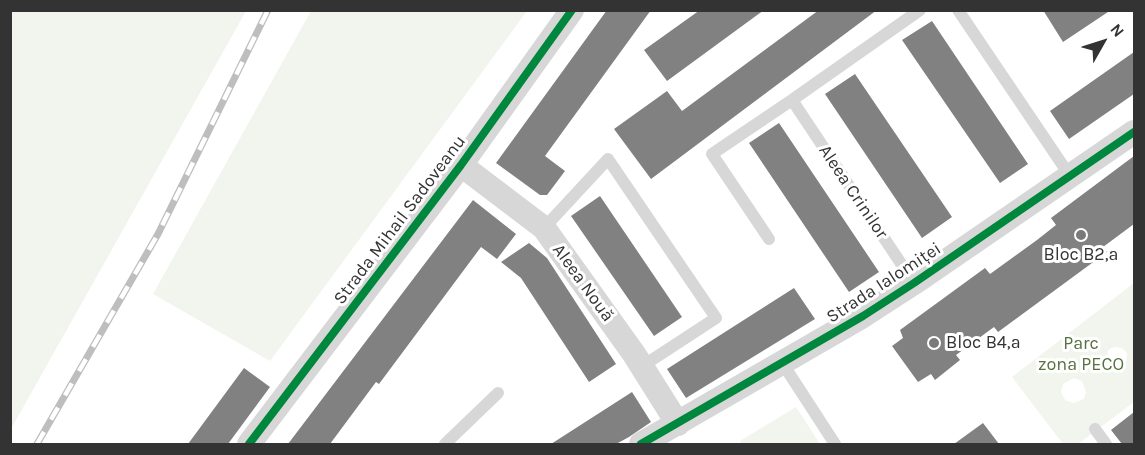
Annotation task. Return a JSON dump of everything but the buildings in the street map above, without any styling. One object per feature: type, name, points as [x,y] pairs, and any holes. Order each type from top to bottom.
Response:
[{"type":"street","name":"Strada Mihail Sadoveanu","points":[[249,444],[461,165],[572,10]]},
{"type":"street","name":"Strada Ialomiței","points":[[644,444],[783,364],[914,283],[1134,132]]},
{"type":"street","name":"Aleea Nouă","points":[[461,165],[544,228],[634,354],[678,424]]},
{"type":"lane","points":[[769,239],[712,154],[920,10]]},
{"type":"lane","points":[[958,10],[1070,176]]},
{"type":"lane","name":"Aleea Crinilor","points":[[792,100],[914,283]]},
{"type":"lane","points":[[544,228],[608,159],[716,318],[641,367]]},
{"type":"lane","points":[[783,364],[835,444]]},
{"type":"lane","points":[[445,444],[498,393]]},
{"type":"lane","points":[[1095,429],[1106,444]]},
{"type":"green space","points":[[10,11],[246,11],[11,429]]},
{"type":"green space","points":[[311,11],[527,11],[270,361],[153,294]]},
{"type":"green space","name":"Parc zona PECO","points":[[1134,283],[1134,402],[1078,444],[1063,444],[1012,377]],"holes":[[[1114,347],[1122,348],[1127,353],[1126,363],[1121,368],[1114,368],[1106,361],[1108,350]],[[1074,378],[1082,381],[1086,392],[1084,399],[1073,403],[1065,400],[1061,392],[1063,384]]]},
{"type":"green space","points":[[796,407],[820,444],[742,444],[740,441]]},
{"type":"railway","points":[[37,444],[158,234],[268,10]]},
{"type":"cycle path","points":[[249,444],[461,165],[572,10]]},
{"type":"cycle path","points":[[641,444],[863,316],[1134,132]]},
{"type":"place","name":"Bloc B2,a","points":[[1081,235]]},
{"type":"place","name":"Bloc B4,a","points":[[934,343]]}]
